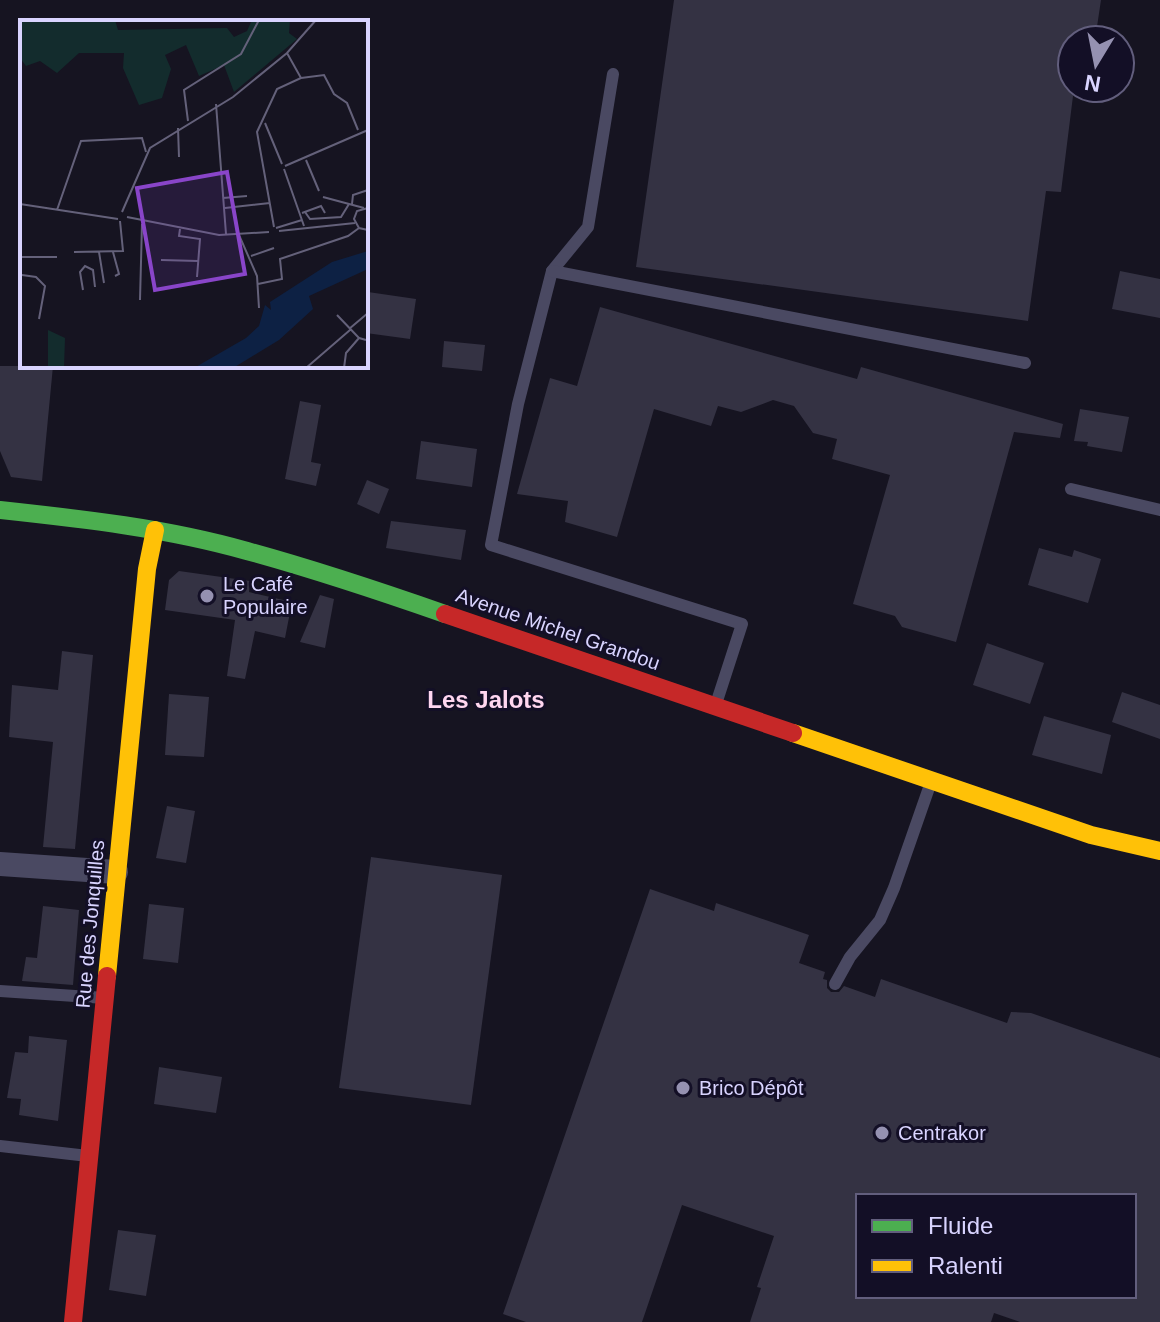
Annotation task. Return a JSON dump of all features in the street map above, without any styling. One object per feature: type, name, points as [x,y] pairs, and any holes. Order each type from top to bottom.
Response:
[{"type":"main road","name":"Avenue Michel Grandou","points":[[0,510],[155,530],[245,550],[340,579],[1091,835],[1160,851]]},
{"type":"main road","name":"Rue des Jonquilles","points":[[73,1322],[147,569],[155,530]]},
{"type":"main road","name":"Avenue Michel Grandou","points":[[1091,835],[1160,871]]},
{"type":"street","points":[[0,864],[116,872]]},
{"type":"lane","points":[[613,74],[588,227],[552,271],[518,404],[491,545],[742,624],[715,706]]},
{"type":"lane","points":[[552,271],[1025,363]]},
{"type":"lane","points":[[1071,489],[1160,510]]},
{"type":"lane","points":[[835,984],[850,957],[880,920],[932,779]]},
{"type":"lane","points":[[0,991],[106,998]]},
{"type":"lane","points":[[0,1146],[90,1156]]},
{"type":"building","points":[[674,0],[1101,0],[1097,24],[1056,24],[1056,104],[1072,104],[1061,192],[1046,191],[1028,321],[636,267]]},
{"type":"building","points":[[1120,271],[1160,279],[1160,318],[1112,309]]},
{"type":"building","points":[[368,292],[416,299],[410,339],[368,333]]},
{"type":"building","points":[[600,307],[857,379],[861,367],[1063,424],[1060,438],[1014,432],[956,642],[902,627],[895,616],[853,604],[890,475],[832,459],[837,439],[813,433],[794,406],[773,400],[741,412],[718,406],[711,426],[654,409],[617,537],[565,522],[568,501],[517,494],[550,378],[577,386]]},
{"type":"building","points":[[444,341],[485,345],[482,371],[442,367]]},
{"type":"building","points":[[0,366],[53,368],[42,481],[11,477],[0,451]]},
{"type":"building","points":[[300,401],[321,405],[311,462],[321,464],[316,486],[285,479]]},
{"type":"building","points":[[1080,409],[1129,417],[1122,452],[1074,441]]},
{"type":"building","points":[[421,441],[477,449],[472,487],[416,479]]},
{"type":"building","points":[[367,480],[389,489],[379,514],[357,504]]},
{"type":"building","points":[[391,521],[466,530],[461,560],[386,548]]},
{"type":"building","points":[[1039,548],[1072,557],[1074,550],[1101,559],[1088,603],[1028,585]]},
{"type":"building","points":[[179,571],[250,581],[249,592],[292,602],[285,638],[255,631],[245,679],[227,676],[235,620],[165,610],[169,580]]},
{"type":"building","points":[[320,595],[334,599],[325,648],[300,642]]},
{"type":"building","points":[[987,643],[1044,663],[1030,704],[973,685]]},
{"type":"building","points":[[62,651],[93,655],[75,849],[43,847],[53,742],[9,737],[12,685],[58,690]]},
{"type":"building","points":[[1122,692],[1160,705],[1160,739],[1112,722]]},
{"type":"building","points":[[169,694],[209,697],[204,757],[165,755]]},
{"type":"building","points":[[1044,716],[1111,735],[1102,774],[1032,755]]},
{"type":"building","points":[[167,806],[195,811],[186,863],[156,858]]},
{"type":"building","points":[[371,857],[502,875],[471,1105],[339,1088]]},
{"type":"building","points":[[650,889],[714,911],[716,903],[809,935],[799,963],[825,972],[823,979],[827,980],[827,988],[831,992],[839,992],[844,986],[875,997],[881,979],[1007,1023],[1011,1012],[1031,1013],[1160,1058],[1160,1322],[1020,1322],[994,1313],[991,1322],[750,1322],[761,1288],[757,1287],[774,1236],[682,1205],[642,1322],[526,1322],[503,1314]]},
{"type":"building","points":[[149,904],[184,908],[178,963],[143,959]]},
{"type":"building","points":[[43,906],[79,910],[73,985],[22,981],[26,957],[37,958]]},
{"type":"building","points":[[29,1036],[67,1040],[58,1121],[19,1115],[21,1099],[7,1098],[15,1052],[28,1053]]},
{"type":"building","points":[[159,1067],[222,1077],[216,1113],[154,1104]]},
{"type":"building","points":[[118,1230],[156,1235],[146,1296],[109,1290]]},
{"type":"traffic: fast","points":[[0,510],[124,525],[217,543],[445,614]]},
{"type":"traffic: slow","points":[[107,976],[147,569],[155,530]]},
{"type":"traffic: slow","points":[[793,733],[1091,835],[1160,851]]},
{"type":"traffic: jam","points":[[445,614],[793,733]]},
{"type":"traffic: jam","points":[[73,1322],[107,976]]},
{"type":"place","name":"Le Café Populaire","points":[[207,596]]},
{"type":"place","name":"Brico Dépôt","points":[[683,1088]]},
{"type":"place","name":"Centrakor","points":[[882,1133]]},
{"type":"district","name":"Les Jalots","points":[[486,699]]}]
